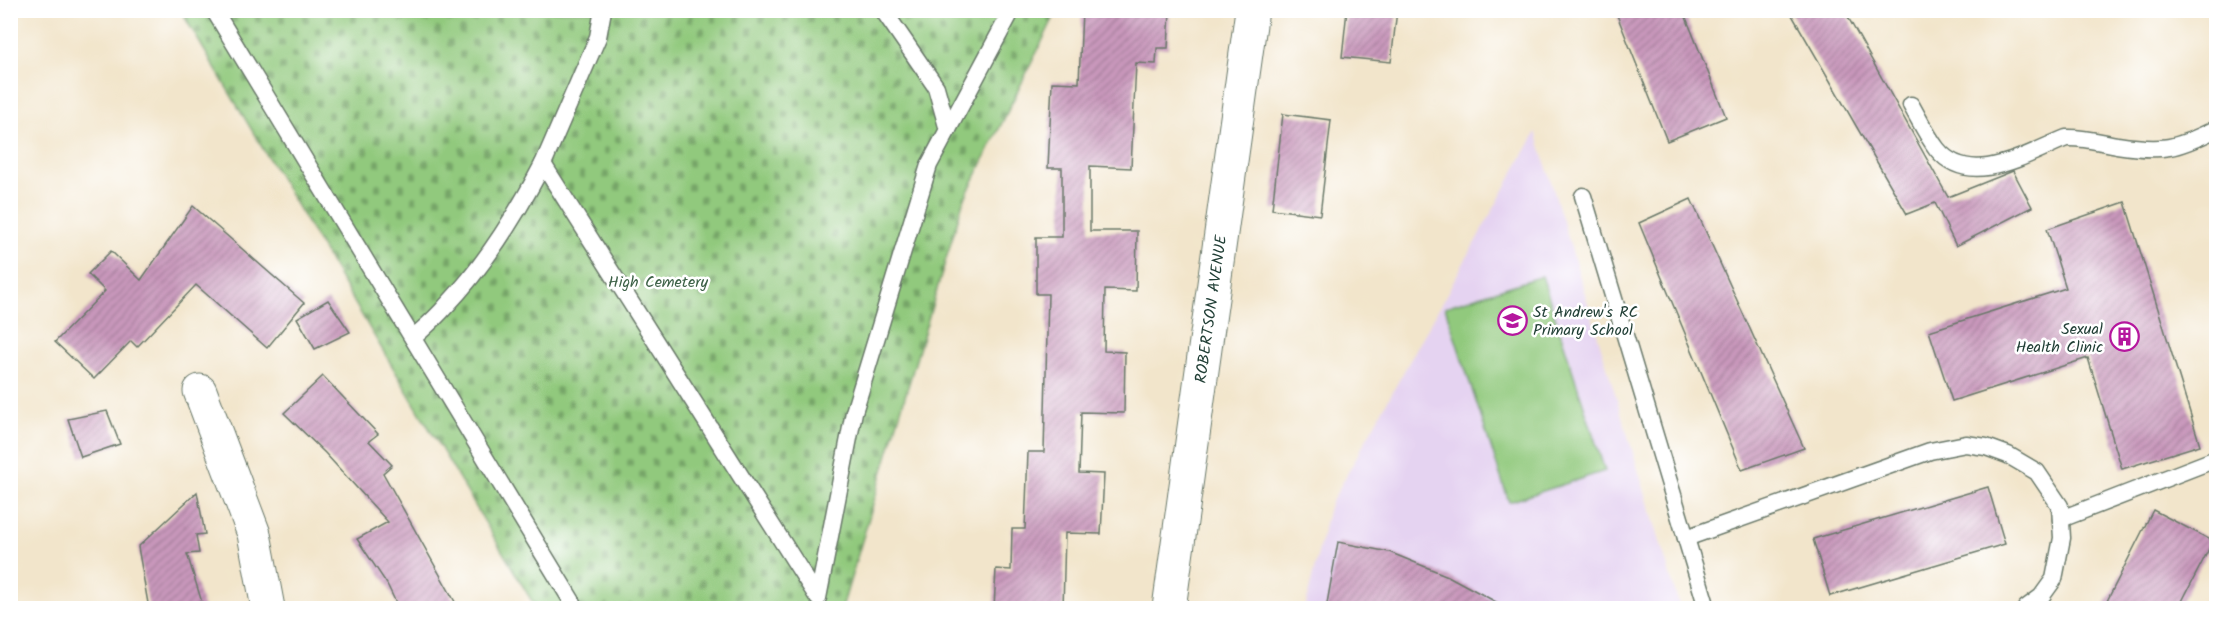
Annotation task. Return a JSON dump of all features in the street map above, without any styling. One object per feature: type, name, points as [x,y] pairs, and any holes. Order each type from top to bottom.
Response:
[{"type":"street","name":"ROBERTSON AVENUE","points":[[1169,609],[1252,10]]},
{"type":"street","points":[[200,391],[254,534],[268,609]]},
{"type":"lane","points":[[214,10],[576,609]]},
{"type":"lane","points":[[413,338],[447,306],[490,251],[529,190],[543,165],[598,37],[603,10]]},
{"type":"lane","points":[[883,10],[936,87],[948,130]]},
{"type":"lane","points":[[818,603],[854,412],[929,165],[1012,10]]},
{"type":"lane","points":[[1911,105],[1938,150],[1967,168],[1983,169],[1995,166],[2066,138],[2162,149],[2188,143],[2217,129]]},
{"type":"lane","points":[[543,165],[818,603]]},
{"type":"lane","points":[[1583,196],[1707,609]]},
{"type":"lane","points":[[1686,538],[1929,452],[1966,444],[1986,447],[2037,472],[2060,506],[2062,538],[2054,579],[2041,597],[2026,609]]},
{"type":"lane","points":[[2061,519],[2217,459]]},
{"type":"shaded area","name":"St Andrew's RC Primary School","points":[[1536,132],[1680,608],[1305,608],[1329,507]]},
{"type":"green space","name":"High Cemetery","points":[[181,11],[1057,11],[963,202],[842,608],[536,608]]},
{"type":"green space","points":[[1542,276],[1605,471],[1509,502],[1445,307]]},
{"type":"building","points":[[1082,10],[1170,10],[1168,48],[1157,48],[1156,64],[1136,63],[1131,168],[1090,166],[1090,231],[1137,231],[1136,291],[1105,290],[1104,351],[1125,352],[1124,413],[1081,412],[1079,473],[1104,474],[1101,534],[1065,533],[1063,609],[994,609],[996,569],[1011,570],[1012,529],[1025,529],[1028,452],[1044,452],[1048,294],[1036,294],[1036,237],[1062,237],[1062,168],[1048,168],[1052,82],[1079,83]]},
{"type":"building","points":[[1347,10],[1397,10],[1391,62],[1342,57]]},
{"type":"building","points":[[1615,10],[1683,10],[1726,117],[1667,141]]},
{"type":"building","points":[[1789,10],[1844,10],[1948,197],[2013,171],[2032,207],[1956,246],[1935,203],[1907,214]]},
{"type":"building","points":[[1283,114],[1331,120],[1320,215],[1272,209]]},
{"type":"building","points":[[1691,199],[1804,448],[1742,470],[1639,223]]},
{"type":"building","name":"Sexual Health Clinic","points":[[2125,202],[2200,445],[2122,469],[2088,358],[1952,401],[1929,331],[2066,288],[2047,229]]},
{"type":"building","points":[[193,206],[304,303],[267,348],[196,285],[137,347],[131,341],[94,379],[55,342],[105,291],[88,274],[111,251],[141,280]]},
{"type":"building","points":[[328,300],[350,332],[315,349],[297,318]]},
{"type":"building","points":[[323,376],[378,434],[369,441],[392,465],[383,473],[459,609],[399,609],[387,584],[357,539],[388,522],[325,453],[284,413]]},
{"type":"building","points":[[107,411],[120,444],[81,457],[68,419]]},
{"type":"building","points":[[1988,487],[2005,544],[1830,596],[1813,539]]},
{"type":"building","points":[[197,492],[205,534],[196,535],[199,553],[187,554],[204,609],[149,609],[138,547]]},
{"type":"building","points":[[2153,510],[2213,541],[2178,609],[2103,609]]},
{"type":"building","points":[[1338,542],[1389,552],[1448,576],[1509,609],[1326,609]]},
{"type":"place","name":"St Andrew's RC Primary School","points":[[1512,320]]},
{"type":"place","name":"Sexual Health Clinic","points":[[2124,337]]}]
